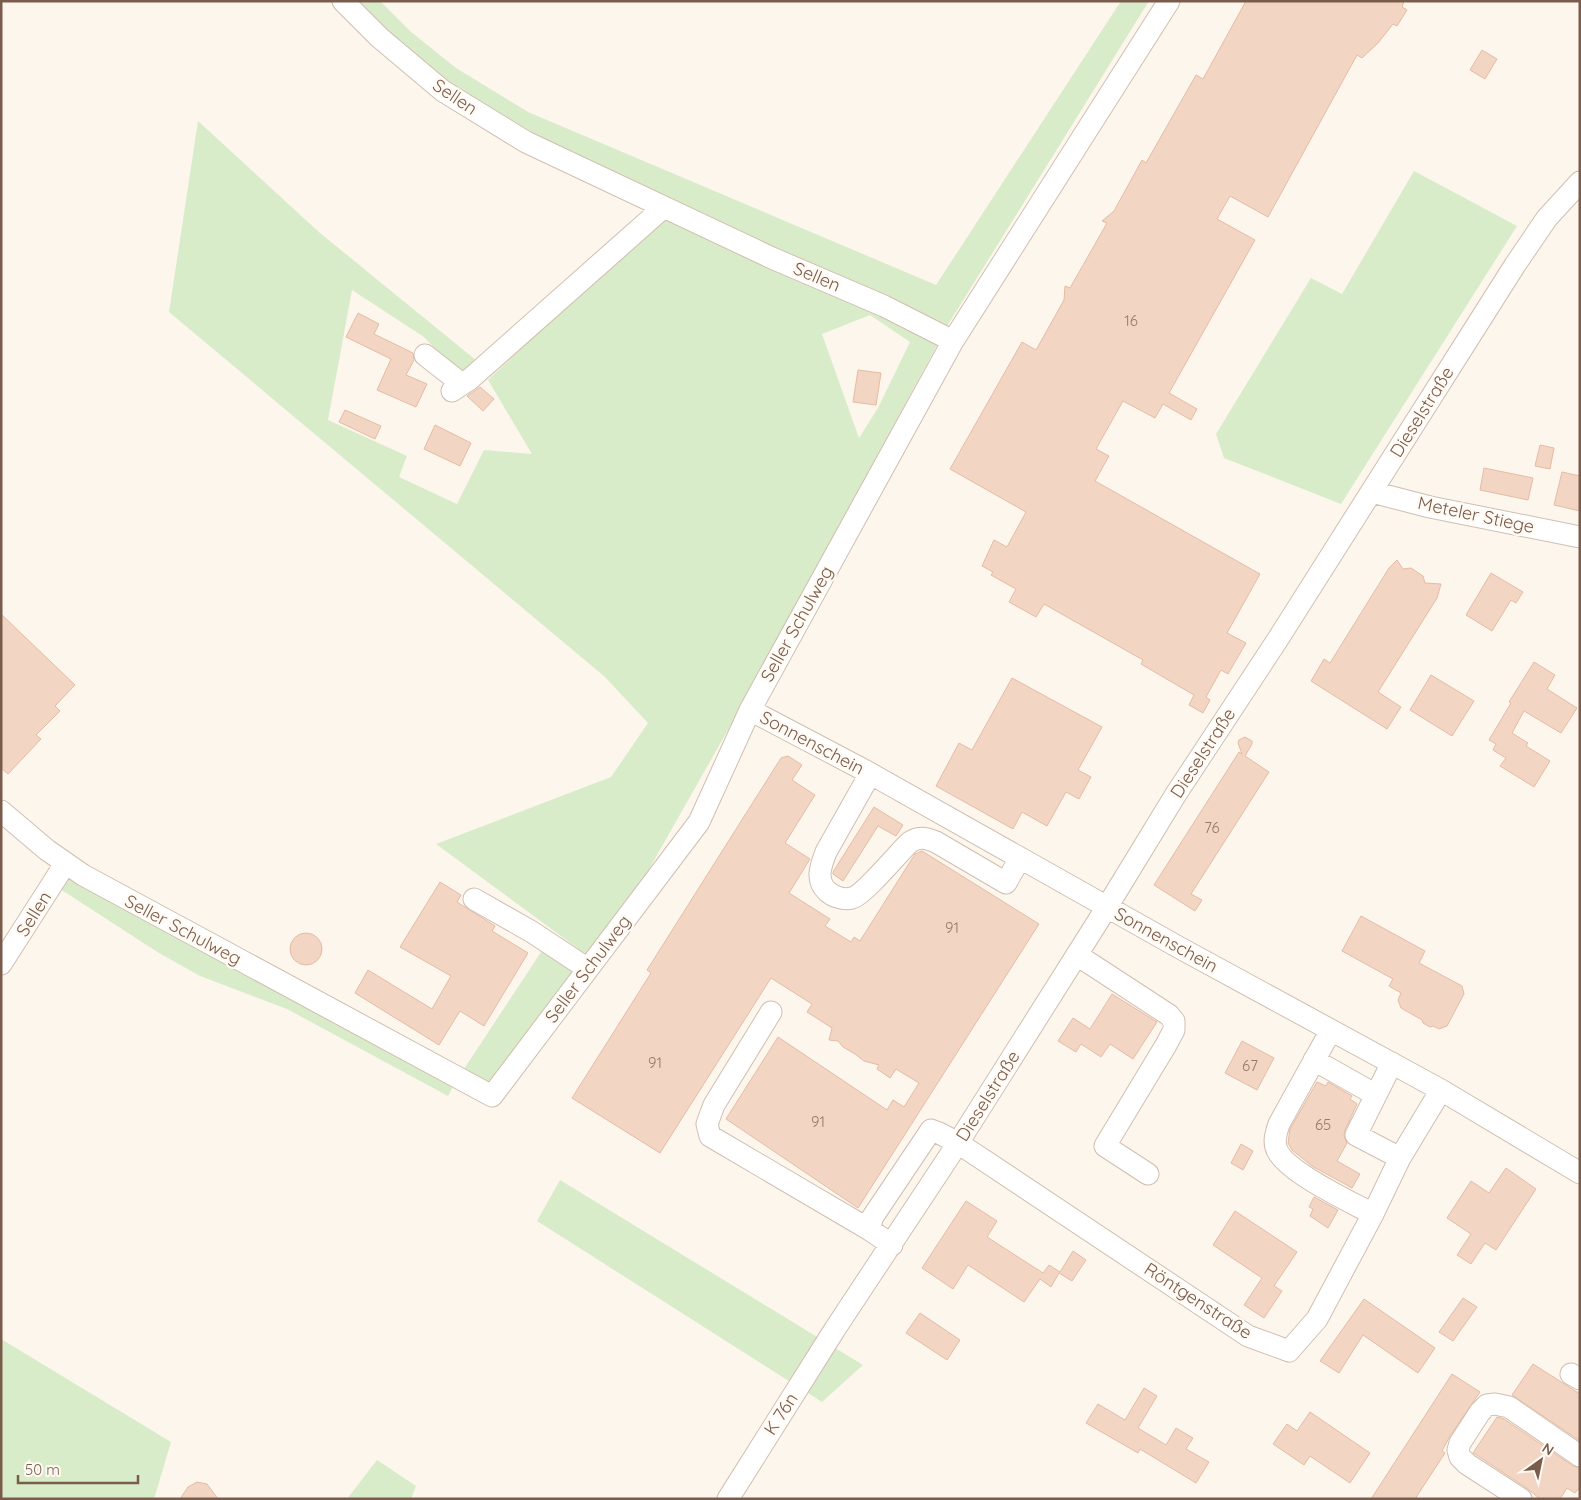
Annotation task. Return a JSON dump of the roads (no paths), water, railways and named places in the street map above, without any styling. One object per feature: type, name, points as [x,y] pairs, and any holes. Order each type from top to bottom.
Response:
[{"type":"street","name":"Sellen","points":[[343,1],[380,38],[443,92],[526,142],[772,258],[884,306],[953,340]]},
{"type":"street","points":[[953,340],[1169,1]]},
{"type":"street","name":"Dieselstraße","points":[[835,1329],[958,1143],[1176,794],[1278,639],[1534,237],[1559,204],[1580,182]]},
{"type":"street","points":[[425,355],[457,388],[470,379],[664,207]]},
{"type":"street","name":"Seller Schulweg","points":[[1,810],[65,864],[92,880],[492,1096],[699,822],[750,710],[953,340]]},
{"type":"street","name":"Meteler Stiege","points":[[1372,492],[1430,507],[1580,537]]},
{"type":"street","name":"Sonnenschein","points":[[750,710],[870,774],[1107,907],[1392,1063],[1580,1173]]},
{"type":"street","points":[[870,774],[826,852],[819,877],[822,885],[829,893],[839,898],[853,898],[916,838],[924,838],[936,842],[1006,883],[1020,858]]},
{"type":"street","name":"Sellen","points":[[1,964],[65,864]]},
{"type":"street","points":[[474,899],[532,932],[588,969]]},
{"type":"street","points":[[1077,955],[1169,1015],[1174,1021],[1174,1030],[1166,1045],[1105,1146],[1148,1174]]},
{"type":"street","points":[[771,1012],[714,1105],[707,1124],[710,1136],[870,1230],[892,1245]]},
{"type":"street","points":[[1331,1030],[1279,1124],[1275,1138],[1277,1150],[1286,1163],[1373,1214]]},
{"type":"street","points":[[1315,1057],[1377,1092]]},
{"type":"street","points":[[1392,1063],[1356,1135],[1400,1158]]},
{"type":"street","name":"Röntgenstraße","points":[[958,1143],[1248,1336],[1288,1351],[1317,1319],[1373,1214],[1400,1158],[1440,1090]]},
{"type":"street","points":[[870,1230],[872,1218],[930,1130],[958,1143]]},
{"type":"street","name":"K 76n","points":[[728,1499],[835,1329]]},
{"type":"street","points":[[1521,1499],[1467,1464],[1460,1457],[1458,1450],[1460,1443],[1480,1412],[1487,1406],[1495,1404],[1509,1407],[1580,1456]]}]
